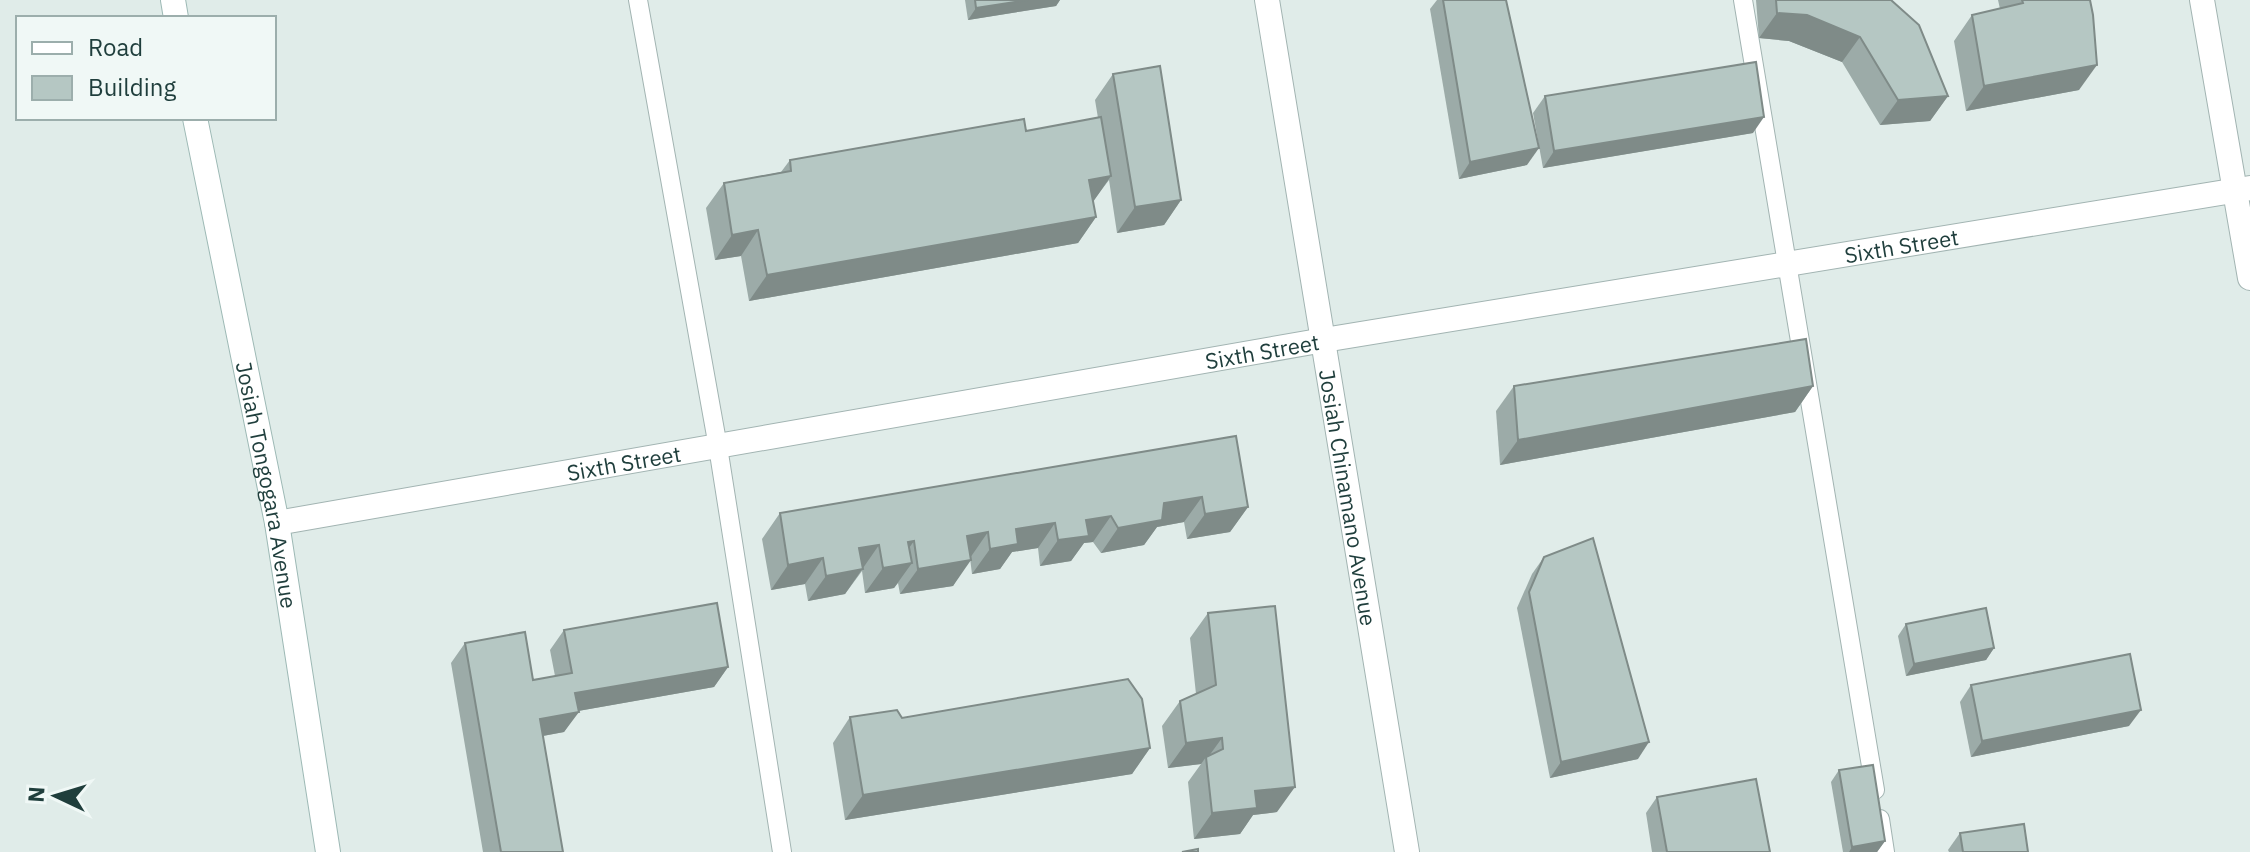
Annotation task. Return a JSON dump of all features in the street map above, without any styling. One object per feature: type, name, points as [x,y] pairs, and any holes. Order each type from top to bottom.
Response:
[{"type":"street","name":"Josiah Chinamano Avenue","points":[[1267,0],[1407,852]]},
{"type":"street","points":[[2202,0],[2242,190],[2250,278]]},
{"type":"street","name":"Josiah Tongogara Avenue","points":[[195,120],[277,523],[328,852]]},
{"type":"street","name":"Sixth Street","points":[[277,523],[1324,340],[2242,190]]},
{"type":"lane","points":[[638,0],[718,447],[782,852]]},
{"type":"lane","points":[[1743,0],[1885,852]]},
{"type":"building","points":[[975,0],[1028,0],[976,8]]},
{"type":"building","points":[[1443,0],[1506,0],[1539,148],[1470,162]]},
{"type":"building","points":[[1776,0],[1891,0],[1919,25],[1948,96],[1898,100],[1860,37],[1807,15],[1777,13]]},
{"type":"building","points":[[2022,0],[2090,0],[2097,65],[1984,86],[1972,15],[2023,3]]},
{"type":"building","points":[[1756,62],[1764,117],[1554,151],[1545,96]]},
{"type":"building","points":[[1160,66],[1181,200],[1135,207],[1113,74]]},
{"type":"building","points":[[1101,117],[1111,176],[1089,180],[1096,217],[767,275],[758,230],[732,235],[724,183],[791,171],[790,160],[1024,119],[1026,131]]},
{"type":"building","points":[[1806,339],[1813,386],[1518,440],[1514,386]]},
{"type":"building","points":[[1236,436],[1248,507],[1205,514],[1202,497],[1164,503],[1162,520],[1118,528],[1111,516],[1086,520],[1089,536],[1058,540],[1055,523],[1016,529],[1018,544],[990,549],[988,532],[967,536],[971,560],[918,569],[914,541],[908,542],[912,563],[883,568],[879,545],[859,548],[863,569],[826,576],[823,558],[788,565],[780,513]]},
{"type":"building","points":[[1593,538],[1649,742],[1561,762],[1529,592],[1544,557]]},
{"type":"building","points":[[717,603],[728,667],[575,693],[579,712],[540,719],[563,852],[501,852],[465,643],[525,632],[533,680],[572,673],[564,630]]},
{"type":"building","points":[[1275,606],[1295,787],[1255,791],[1257,808],[1212,813],[1206,757],[1223,749],[1222,738],[1186,743],[1180,701],[1216,685],[1208,613]]},
{"type":"building","points":[[1986,608],[1994,648],[1914,664],[1906,624]]},
{"type":"building","points":[[2130,654],[2141,710],[1982,741],[1971,685]]},
{"type":"building","points":[[1128,679],[1142,699],[1150,748],[863,795],[850,717],[897,710],[902,718]]},
{"type":"building","points":[[1873,765],[1885,841],[1852,847],[1839,770]]},
{"type":"building","points":[[1756,779],[1770,852],[1667,852],[1657,797]]},
{"type":"building","points":[[2024,824],[2028,852],[1963,852],[1960,833]]}]
